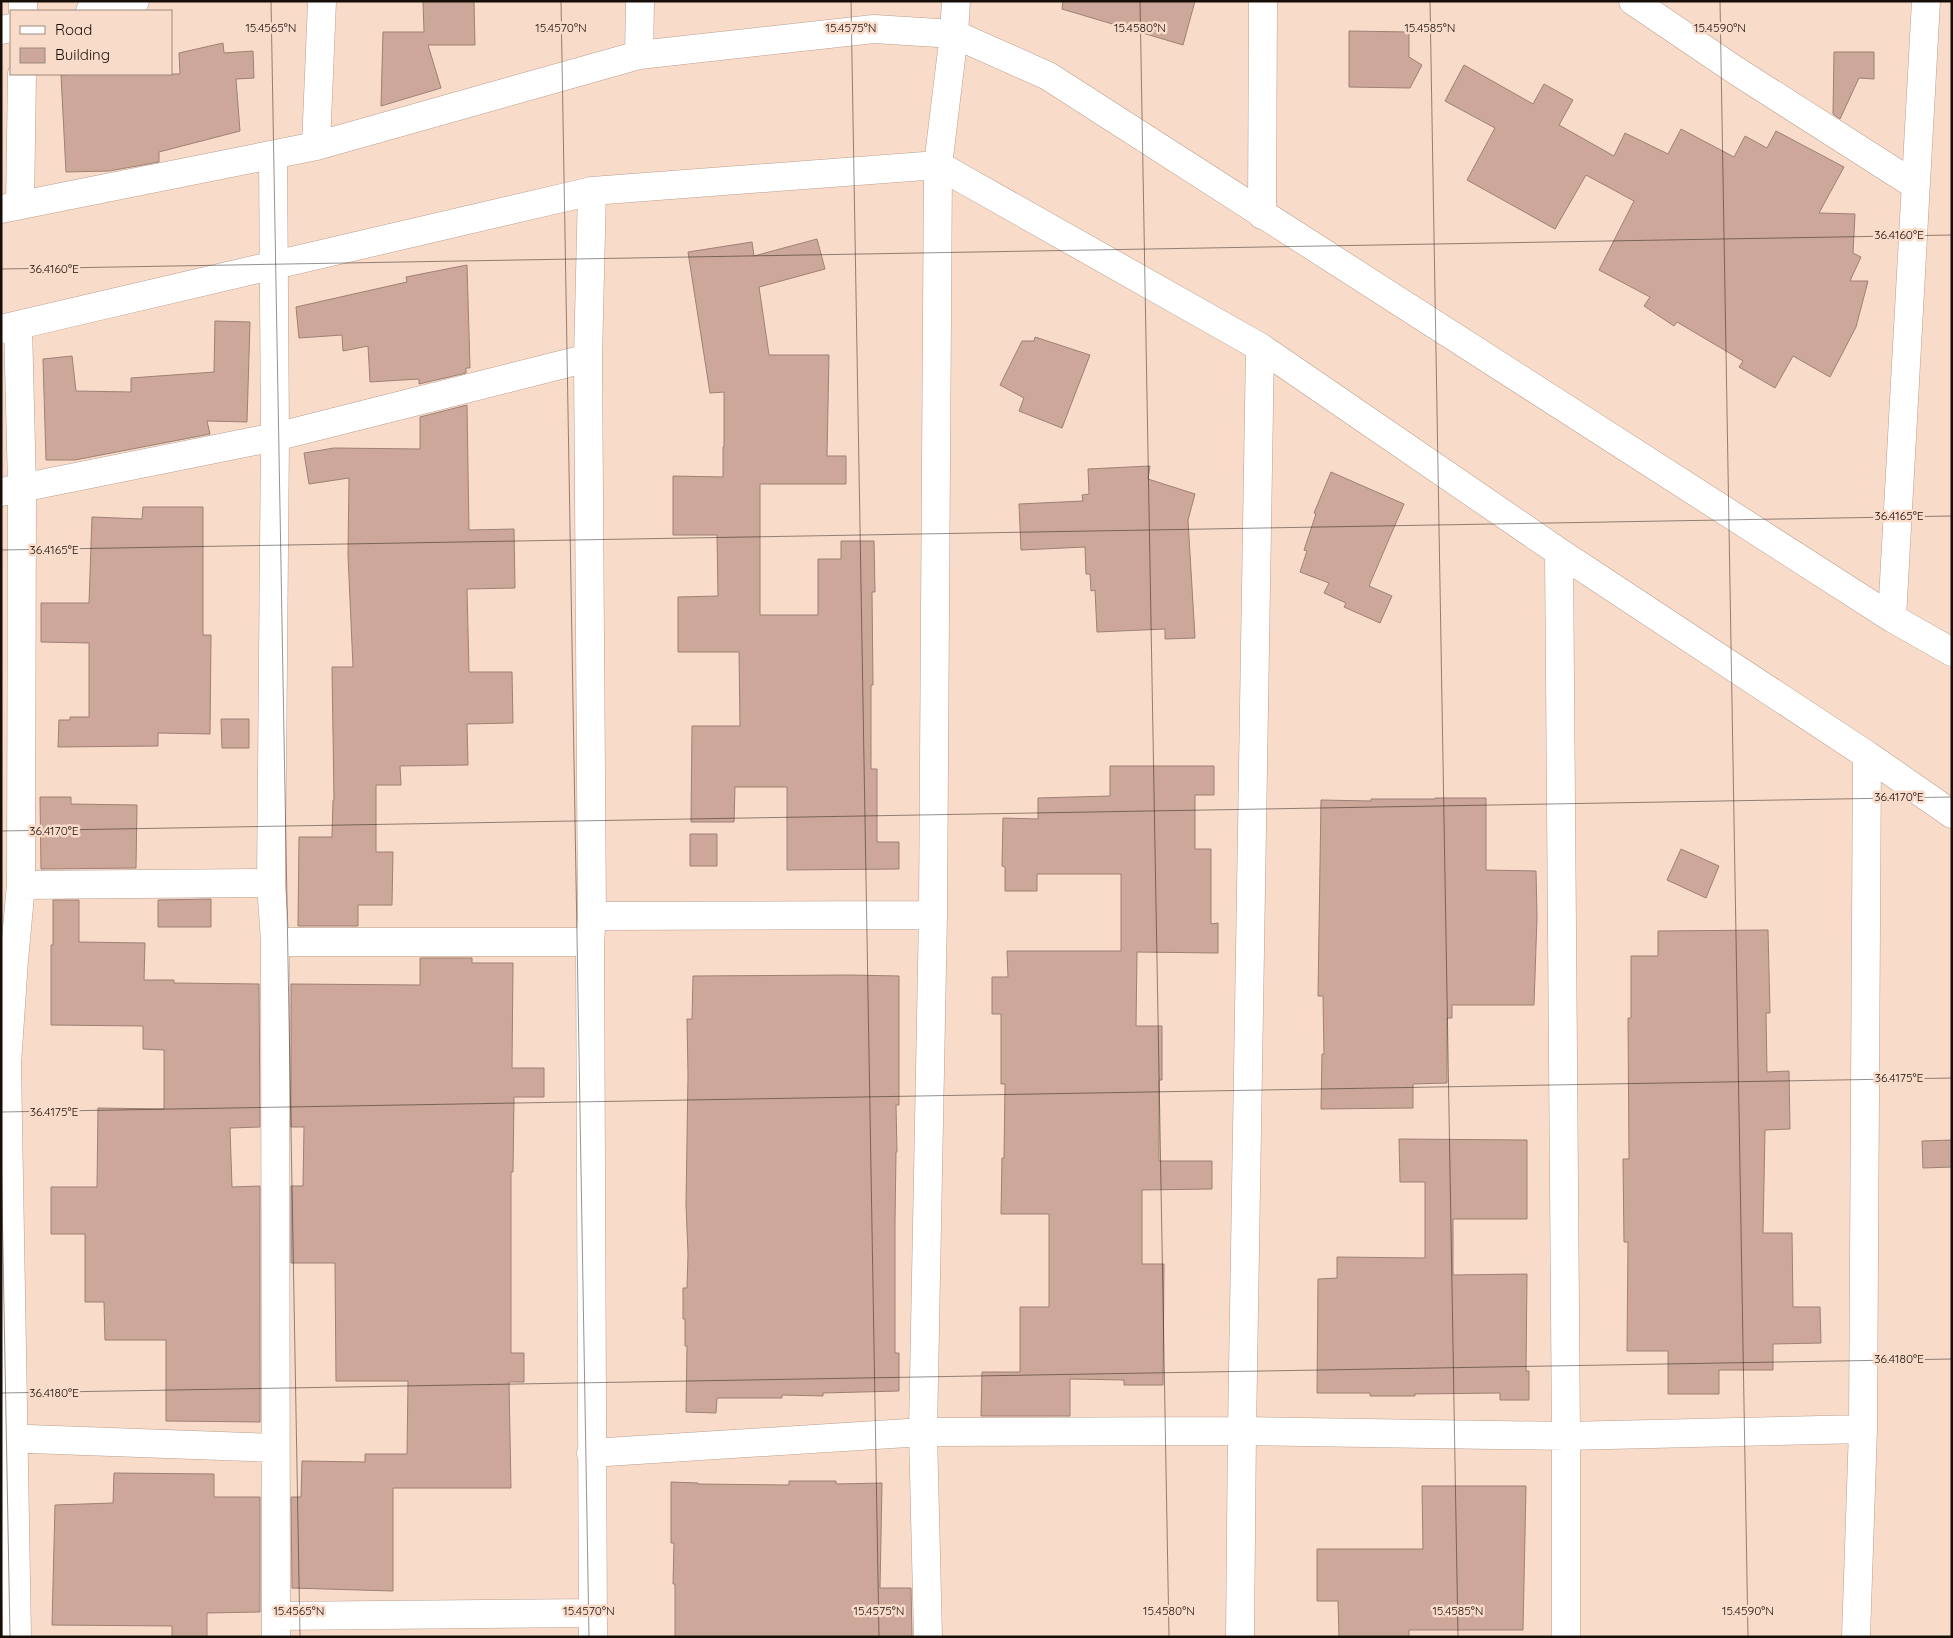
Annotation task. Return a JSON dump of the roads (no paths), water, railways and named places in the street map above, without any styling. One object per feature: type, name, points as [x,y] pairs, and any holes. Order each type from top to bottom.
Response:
[{"type":"street","points":[[94,10],[135,1]]},
{"type":"street","points":[[316,146],[322,1]]},
{"type":"street","points":[[639,55],[640,1]]},
{"type":"street","points":[[928,1637],[923,1432],[932,916],[938,165],[954,34],[956,1]]},
{"type":"street","points":[[1262,215],[1263,1]]},
{"type":"street","points":[[1634,1],[1735,70],[1915,185]]},
{"type":"street","points":[[1892,618],[1926,1]]},
{"type":"street","points":[[22,75],[11,207],[316,146],[639,55],[874,29],[954,34],[1048,76],[1892,618],[1952,652]]},
{"type":"street","points":[[273,155],[275,437],[271,883],[275,942],[276,1626],[592,1625],[588,358],[592,191]]},
{"type":"street","points":[[17,1637],[7,1437],[8,960],[21,885],[10,327],[592,191],[938,165],[1260,347],[1559,552],[1867,755],[1952,814]]},
{"type":"street","points":[[1240,1637],[1260,347]]},
{"type":"street","points":[[12,490],[275,437],[588,358]]},
{"type":"street","points":[[1559,552],[1566,1637]]},
{"type":"street","points":[[1856,1637],[1863,1429],[1867,755]]},
{"type":"street","points":[[21,885],[271,883]]},
{"type":"street","points":[[275,942],[932,916]]},
{"type":"street","points":[[591,1453],[923,1432],[1242,1431],[1566,1436],[1863,1429]]},
{"type":"street","points":[[7,1437],[275,1448]]}]
